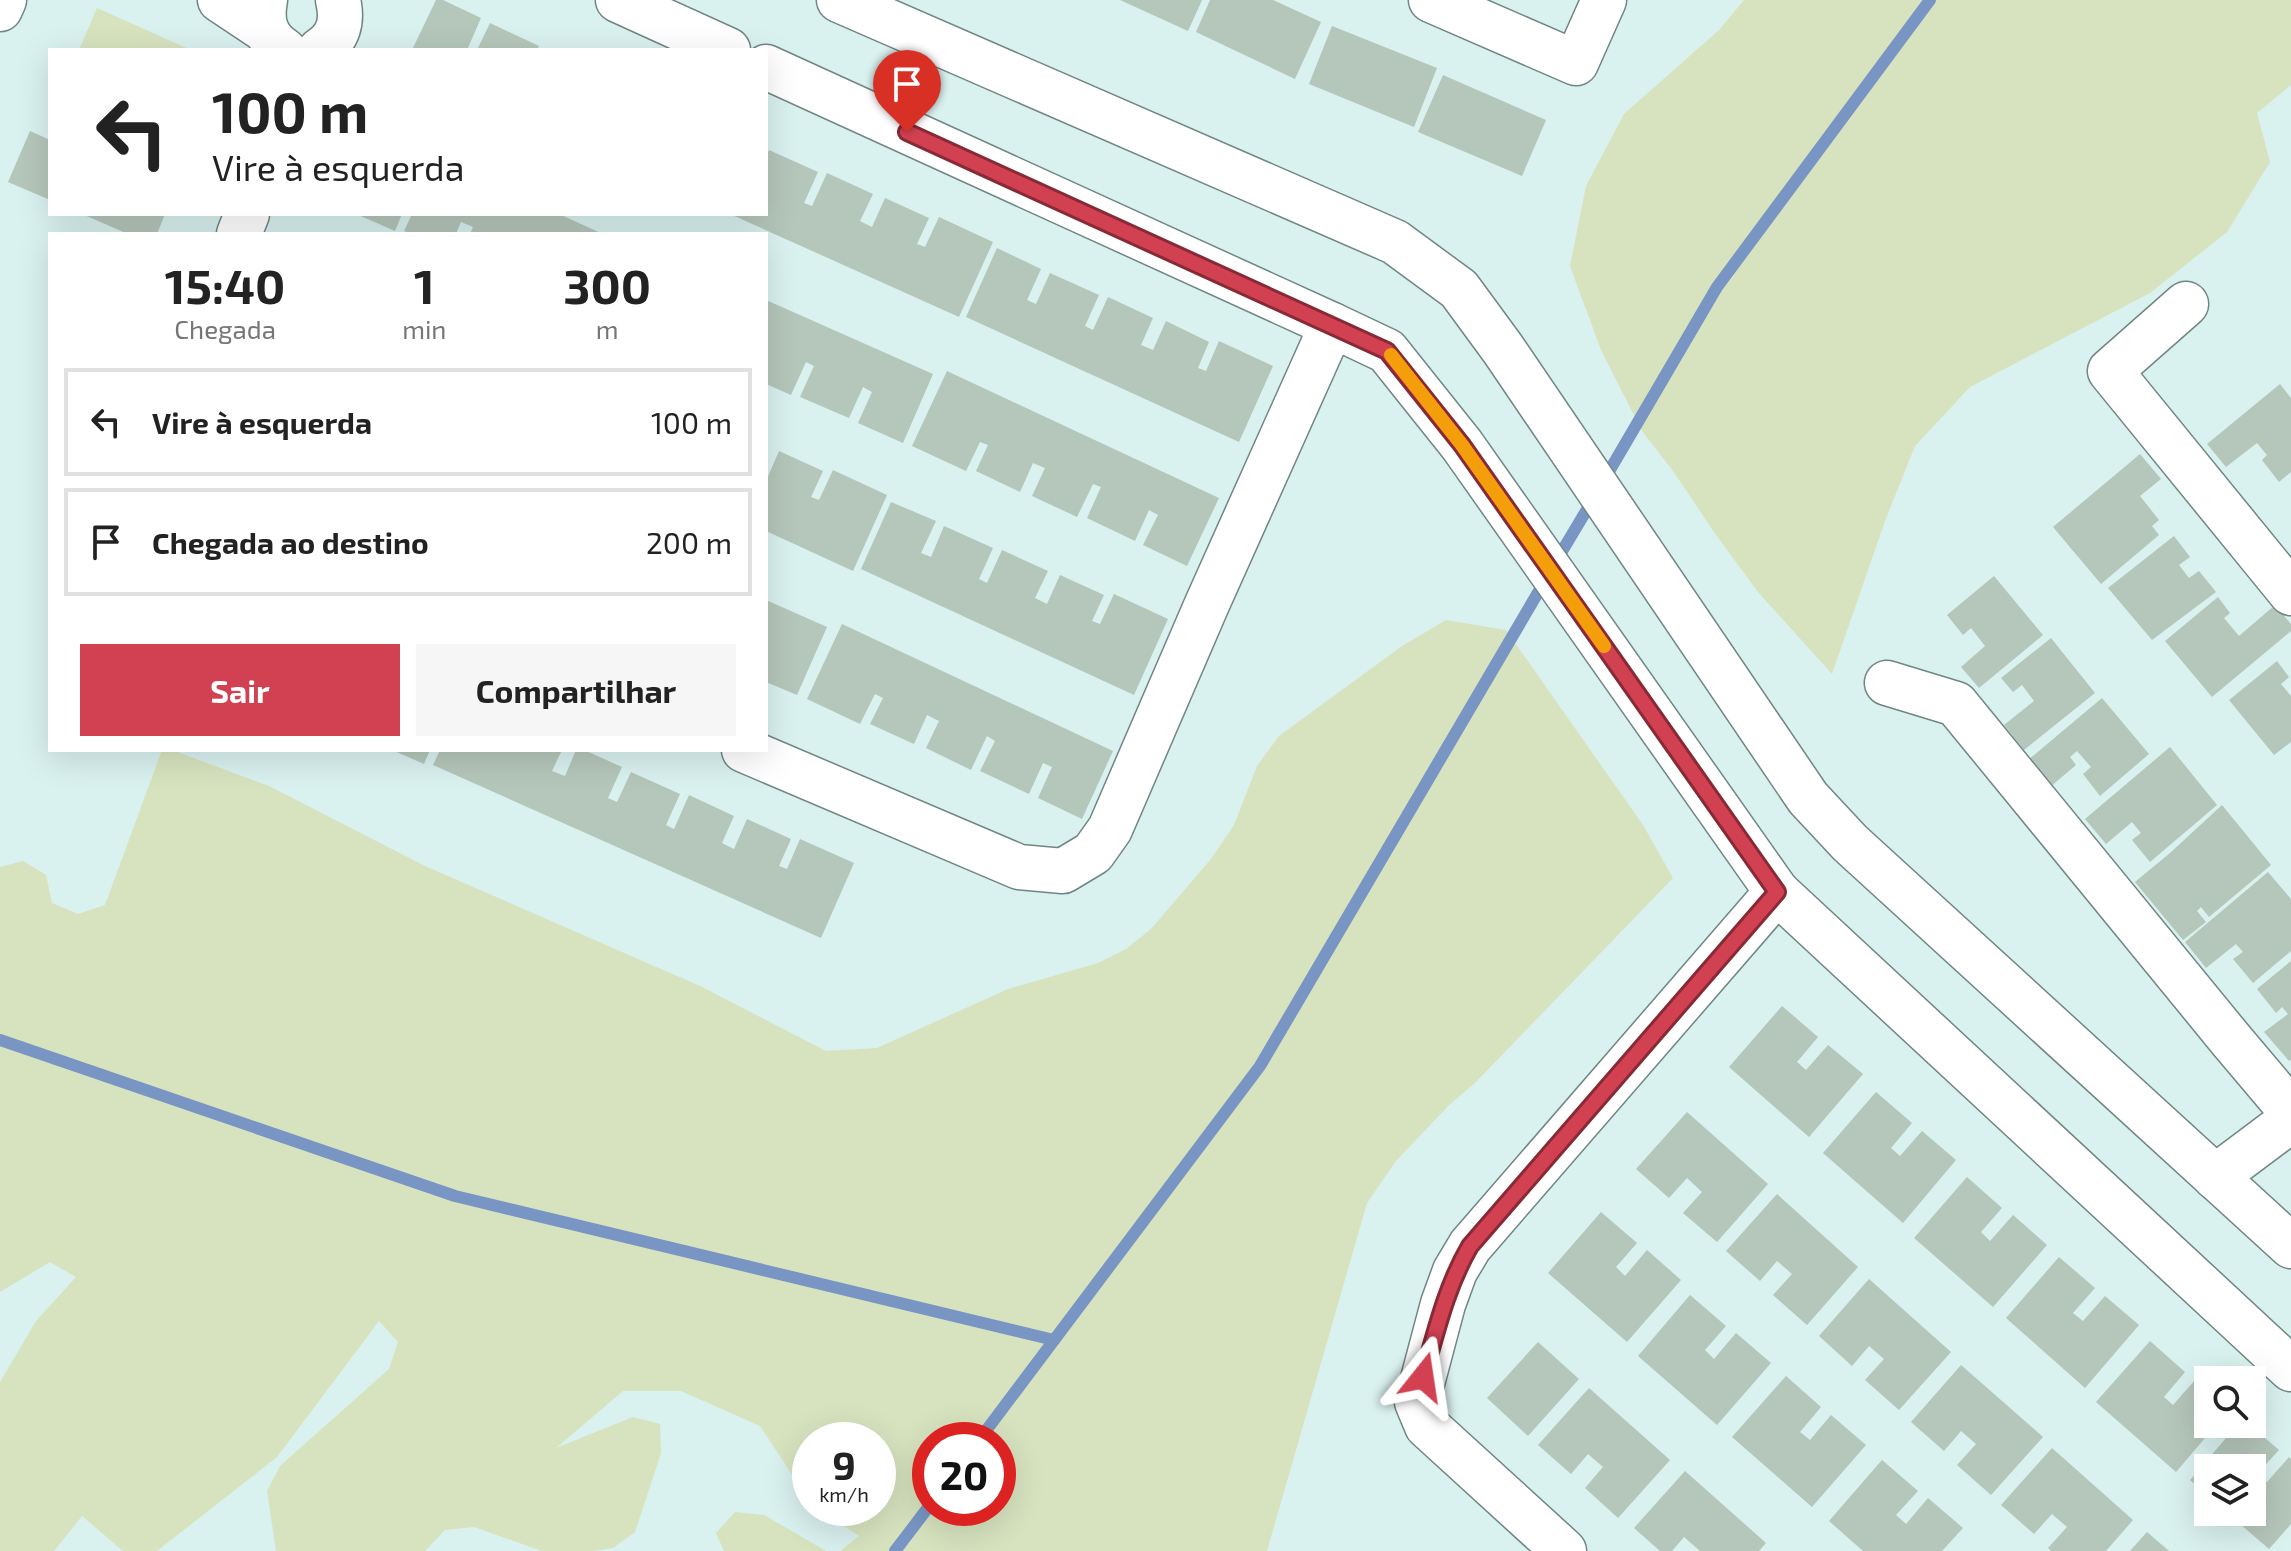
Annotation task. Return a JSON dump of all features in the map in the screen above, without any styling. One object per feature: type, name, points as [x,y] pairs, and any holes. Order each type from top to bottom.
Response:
[{"type":"street","points":[[0,9],[4,0]]},
{"type":"street","points":[[220,0],[271,27]]},
{"type":"street","points":[[323,48],[338,32],[341,16],[338,0]]},
{"type":"street","points":[[618,0],[724,48]]},
{"type":"street","points":[[839,0],[1395,242],[1459,289],[1808,798],[1850,843],[2291,1246]]},
{"type":"street","points":[[1431,0],[1576,63],[1604,0]]},
{"type":"street","points":[[768,68],[1387,351],[1444,421],[1777,892],[2291,1369]]},
{"type":"street","points":[[2186,304],[2110,371],[2291,593]]},
{"type":"street","points":[[749,752],[1019,867],[1063,871],[1093,853],[1110,829],[1332,325]]},
{"type":"street","points":[[1887,683],[1956,704],[2291,1111]]},
{"type":"street","points":[[1564,1551],[1427,1426],[1417,1402],[1443,1304],[1455,1271],[1470,1246],[1777,892]]},
{"type":"street","points":[[2215,1177],[2291,1120]]},
{"type":"green space","points":[[1744,0],[2291,0],[2291,85],[2257,113],[2270,162],[2227,232],[2150,293],[1970,387],[1915,446],[1885,521],[1832,674],[1758,592],[1642,431],[1601,350],[1570,266],[1586,186],[1624,114],[1719,30]]},
{"type":"green space","points":[[97,8],[187,48],[80,48]]},
{"type":"green space","points":[[1446,620],[1506,630],[1643,825],[1673,878],[1396,1161],[1367,1203],[1267,1551],[840,1551],[859,1536],[844,1526],[896,1526],[896,1422],[792,1422],[792,1475],[760,1426],[681,1391],[623,1391],[556,1448],[633,1417],[660,1424],[661,1453],[635,1532],[613,1548],[542,1551],[474,1527],[445,1530],[425,1551],[276,1551],[267,1491],[280,1466],[389,1369],[398,1342],[379,1321],[277,1457],[157,1551],[123,1551],[82,1516],[54,1551],[0,1551],[0,1382],[36,1321],[76,1277],[50,1262],[0,1292],[0,867],[23,861],[46,875],[52,903],[78,914],[105,905],[161,752],[177,752],[269,786],[425,866],[700,986],[826,1051],[877,1048],[1008,989],[1098,963],[1126,949],[1151,929],[1211,859],[1234,825],[1257,766],[1279,736],[1402,646]]},
{"type":"green space","points":[[735,1512],[764,1515],[826,1551],[724,1551],[716,1533]]},
{"type":"building","points":[[436,0],[443,0],[481,18],[468,48],[413,48]]},
{"type":"building","points":[[1120,0],[1202,0],[1188,31]]},
{"type":"building","points":[[1210,0],[1273,0],[1321,22],[1295,79],[1196,32]]},
{"type":"building","points":[[490,23],[539,46],[538,48],[478,48]]},
{"type":"building","points":[[1332,26],[1437,68],[1414,127],[1309,84]]},
{"type":"building","points":[[1443,75],[1546,120],[1522,176],[1418,132]]},
{"type":"building","points":[[30,131],[48,139],[48,199],[8,182]]},
{"type":"building","points":[[769,150],[818,172],[804,203],[812,206],[827,173],[873,194],[860,221],[872,227],[885,198],[929,218],[917,244],[925,247],[939,217],[993,242],[959,317],[734,216],[768,216]]},
{"type":"building","points":[[87,216],[164,216],[158,232],[123,232]]},
{"type":"building","points":[[361,216],[401,216],[395,231]]},
{"type":"building","points":[[411,216],[563,216],[599,232],[471,232],[473,227],[461,222],[457,232],[404,231]]},
{"type":"building","points":[[997,248],[1041,269],[1027,300],[1036,304],[1050,273],[1099,295],[1085,326],[1093,330],[1108,297],[1153,318],[1141,345],[1153,350],[1166,321],[1209,342],[1198,368],[1206,371],[1219,341],[1273,366],[1239,442],[966,317]]},
{"type":"building","points":[[768,301],[933,374],[903,443],[858,423],[872,392],[863,387],[849,418],[800,397],[814,366],[806,362],[791,395],[768,385]]},
{"type":"building","points":[[947,371],[1219,498],[1187,566],[1143,545],[1158,515],[1149,510],[1135,541],[1087,518],[1101,487],[1093,484],[1077,517],[1032,496],[1045,468],[1033,463],[1020,492],[976,471],[988,445],[980,442],[966,471],[912,446]]},
{"type":"building","points":[[2280,384],[2291,398],[2291,472],[2279,482],[2262,460],[2267,455],[2257,443],[2226,467],[2207,444]]},
{"type":"building","points":[[779,451],[823,471],[811,497],[819,500],[833,470],[887,495],[853,571],[768,532],[768,476]]},
{"type":"building","points":[[2140,454],[2161,479],[2140,496],[2159,520],[2152,526],[2159,535],[2101,584],[2053,527]]},
{"type":"building","points":[[891,502],[936,521],[921,553],[931,557],[944,526],[993,548],[979,579],[987,583],[1002,550],[1048,571],[1035,598],[1047,604],[1060,575],[1104,595],[1092,621],[1100,624],[1114,594],[1168,619],[1134,695],[861,569]]},
{"type":"building","points":[[2174,536],[2190,557],[2179,565],[2189,578],[2199,571],[2216,592],[2152,640],[2108,588]]},
{"type":"building","points":[[1994,576],[2043,635],[1979,688],[1961,667],[1985,646],[1971,628],[1963,635],[1947,615]]},
{"type":"building","points":[[2218,597],[2230,613],[2224,618],[2239,636],[2275,605],[2291,624],[2291,631],[2212,697],[2165,641]]},
{"type":"building","points":[[768,601],[827,627],[797,695],[768,683]]},
{"type":"building","points":[[842,624],[1113,751],[1082,819],[1038,798],[1052,767],[1043,763],[1029,794],[980,771],[995,741],[987,736],[971,770],[926,748],[939,721],[927,715],[914,744],[870,724],[883,698],[875,694],[860,724],[807,699]]},
{"type":"building","points":[[2051,638],[2095,693],[2024,750],[2004,725],[2034,701],[2022,685],[2013,692],[2001,678]]},
{"type":"building","points":[[2277,661],[2289,677],[2281,684],[2291,696],[2291,742],[2274,755],[2229,700]]},
{"type":"building","points":[[2102,698],[2149,754],[2100,796],[2083,774],[2091,767],[2077,751],[2070,757],[2076,765],[2050,787],[2028,760]]},
{"type":"building","points":[[2170,747],[2217,805],[2150,862],[2132,840],[2141,833],[2132,822],[2106,844],[2085,819]]},
{"type":"building","points":[[397,752],[429,752],[424,764]]},
{"type":"building","points":[[439,752],[561,752],[552,771],[565,776],[575,752],[588,752],[622,767],[608,798],[617,802],[631,772],[680,794],[666,825],[674,829],[689,795],[734,816],[722,843],[734,849],[747,819],[791,839],[779,866],[787,869],[800,839],[854,863],[821,938],[433,765]]},
{"type":"building","points":[[2222,805],[2271,865],[2209,917],[2201,907],[2197,911],[2206,922],[2183,940],[2135,882]]},
{"type":"building","points":[[2268,872],[2291,899],[2291,951],[2253,983],[2233,959],[2243,952],[2236,944],[2206,968],[2185,942]]},
{"type":"building","points":[[2291,961],[2289,1061],[2264,1032],[2288,1014],[2282,1007],[2276,1013],[2257,989]]},
{"type":"building","points":[[1782,1006],[1818,1037],[1797,1062],[1806,1070],[1828,1045],[1863,1074],[1809,1137],[1729,1067]]},
{"type":"building","points":[[1876,1092],[1912,1123],[1891,1148],[1900,1156],[1922,1131],[1956,1160],[1903,1223],[1823,1153]]},
{"type":"building","points":[[1687,1112],[1768,1184],[1717,1242],[1683,1213],[1702,1192],[1687,1178],[1669,1198],[1636,1169]]},
{"type":"building","points":[[1967,1177],[2002,1208],[1981,1232],[1990,1241],[2013,1215],[2047,1245],[1993,1307],[1914,1238]]},
{"type":"building","points":[[1777,1194],[1858,1267],[1807,1325],[1773,1295],[1792,1274],[1777,1261],[1760,1281],[1726,1251]]},
{"type":"building","points":[[1601,1212],[1637,1243],[1616,1267],[1625,1276],[1647,1250],[1681,1280],[1627,1342],[1548,1273]]},
{"type":"building","points":[[2059,1257],[2095,1288],[2073,1313],[2083,1321],[2105,1296],[2139,1325],[2085,1388],[2006,1318]]},
{"type":"building","points":[[1869,1279],[1951,1352],[1899,1410],[1865,1380],[1884,1359],[1869,1346],[1852,1366],[1819,1336]]},
{"type":"building","points":[[1690,1295],[1726,1326],[1705,1350],[1714,1359],[1736,1333],[1771,1363],[1717,1425],[1638,1356]]},
{"type":"building","points":[[2150,1341],[2185,1372],[2164,1397],[2173,1405],[2194,1381],[2194,1438],[2205,1438],[2176,1472],[2096,1402]]},
{"type":"building","points":[[1538,1342],[1579,1379],[1528,1436],[1487,1398]]},
{"type":"building","points":[[1961,1365],[2043,1437],[1991,1495],[1957,1465],[1976,1444],[1961,1431],[1944,1451],[1911,1422]]},
{"type":"building","points":[[1786,1376],[1821,1407],[1800,1432],[1810,1440],[1831,1415],[1866,1445],[1812,1507],[1732,1437]]},
{"type":"building","points":[[1589,1388],[1670,1460],[1618,1518],[1585,1488],[1603,1467],[1588,1454],[1571,1474],[1538,1445]]},
{"type":"building","points":[[2226,1438],[2265,1438],[2279,1450],[2266,1464],[2266,1454],[2212,1454]]},
{"type":"building","points":[[2052,1448],[2133,1520],[2106,1551],[2051,1551],[2048,1548],[2067,1527],[2052,1514],[2034,1534],[2001,1505]]},
{"type":"building","points":[[2289,1457],[2291,1524],[2269,1549],[2242,1526],[2266,1526],[2266,1481]]},
{"type":"building","points":[[1882,1460],[1918,1491],[1896,1515],[1906,1524],[1928,1498],[1963,1528],[1942,1551],[1863,1551],[1829,1521]]},
{"type":"building","points":[[1685,1471],[1766,1543],[1759,1551],[1700,1551],[1684,1537],[1672,1551],[1660,1551],[1634,1528]]},
{"type":"building","points":[[2147,1532],[2169,1551],[2130,1551]]},
{"type":"waterway","points":[[1604,480],[1717,287],[1930,0]]},
{"type":"waterway","points":[[1555,563],[1595,496]]},
{"type":"waterway","points":[[993,1422],[1260,1066],[1546,579]]},
{"type":"waterway","points":[[0,1040],[455,1196],[1054,1340]]},
{"type":"waterway","points":[[895,1551],[914,1526]]},
{"type":"slow traffic","points":[[1391,355],[1462,445],[1604,646]]},
{"type":"route","points":[[907,132],[1387,351],[1462,445],[1777,892],[1470,1246],[1455,1271],[1443,1304],[1423,1377]]}]
